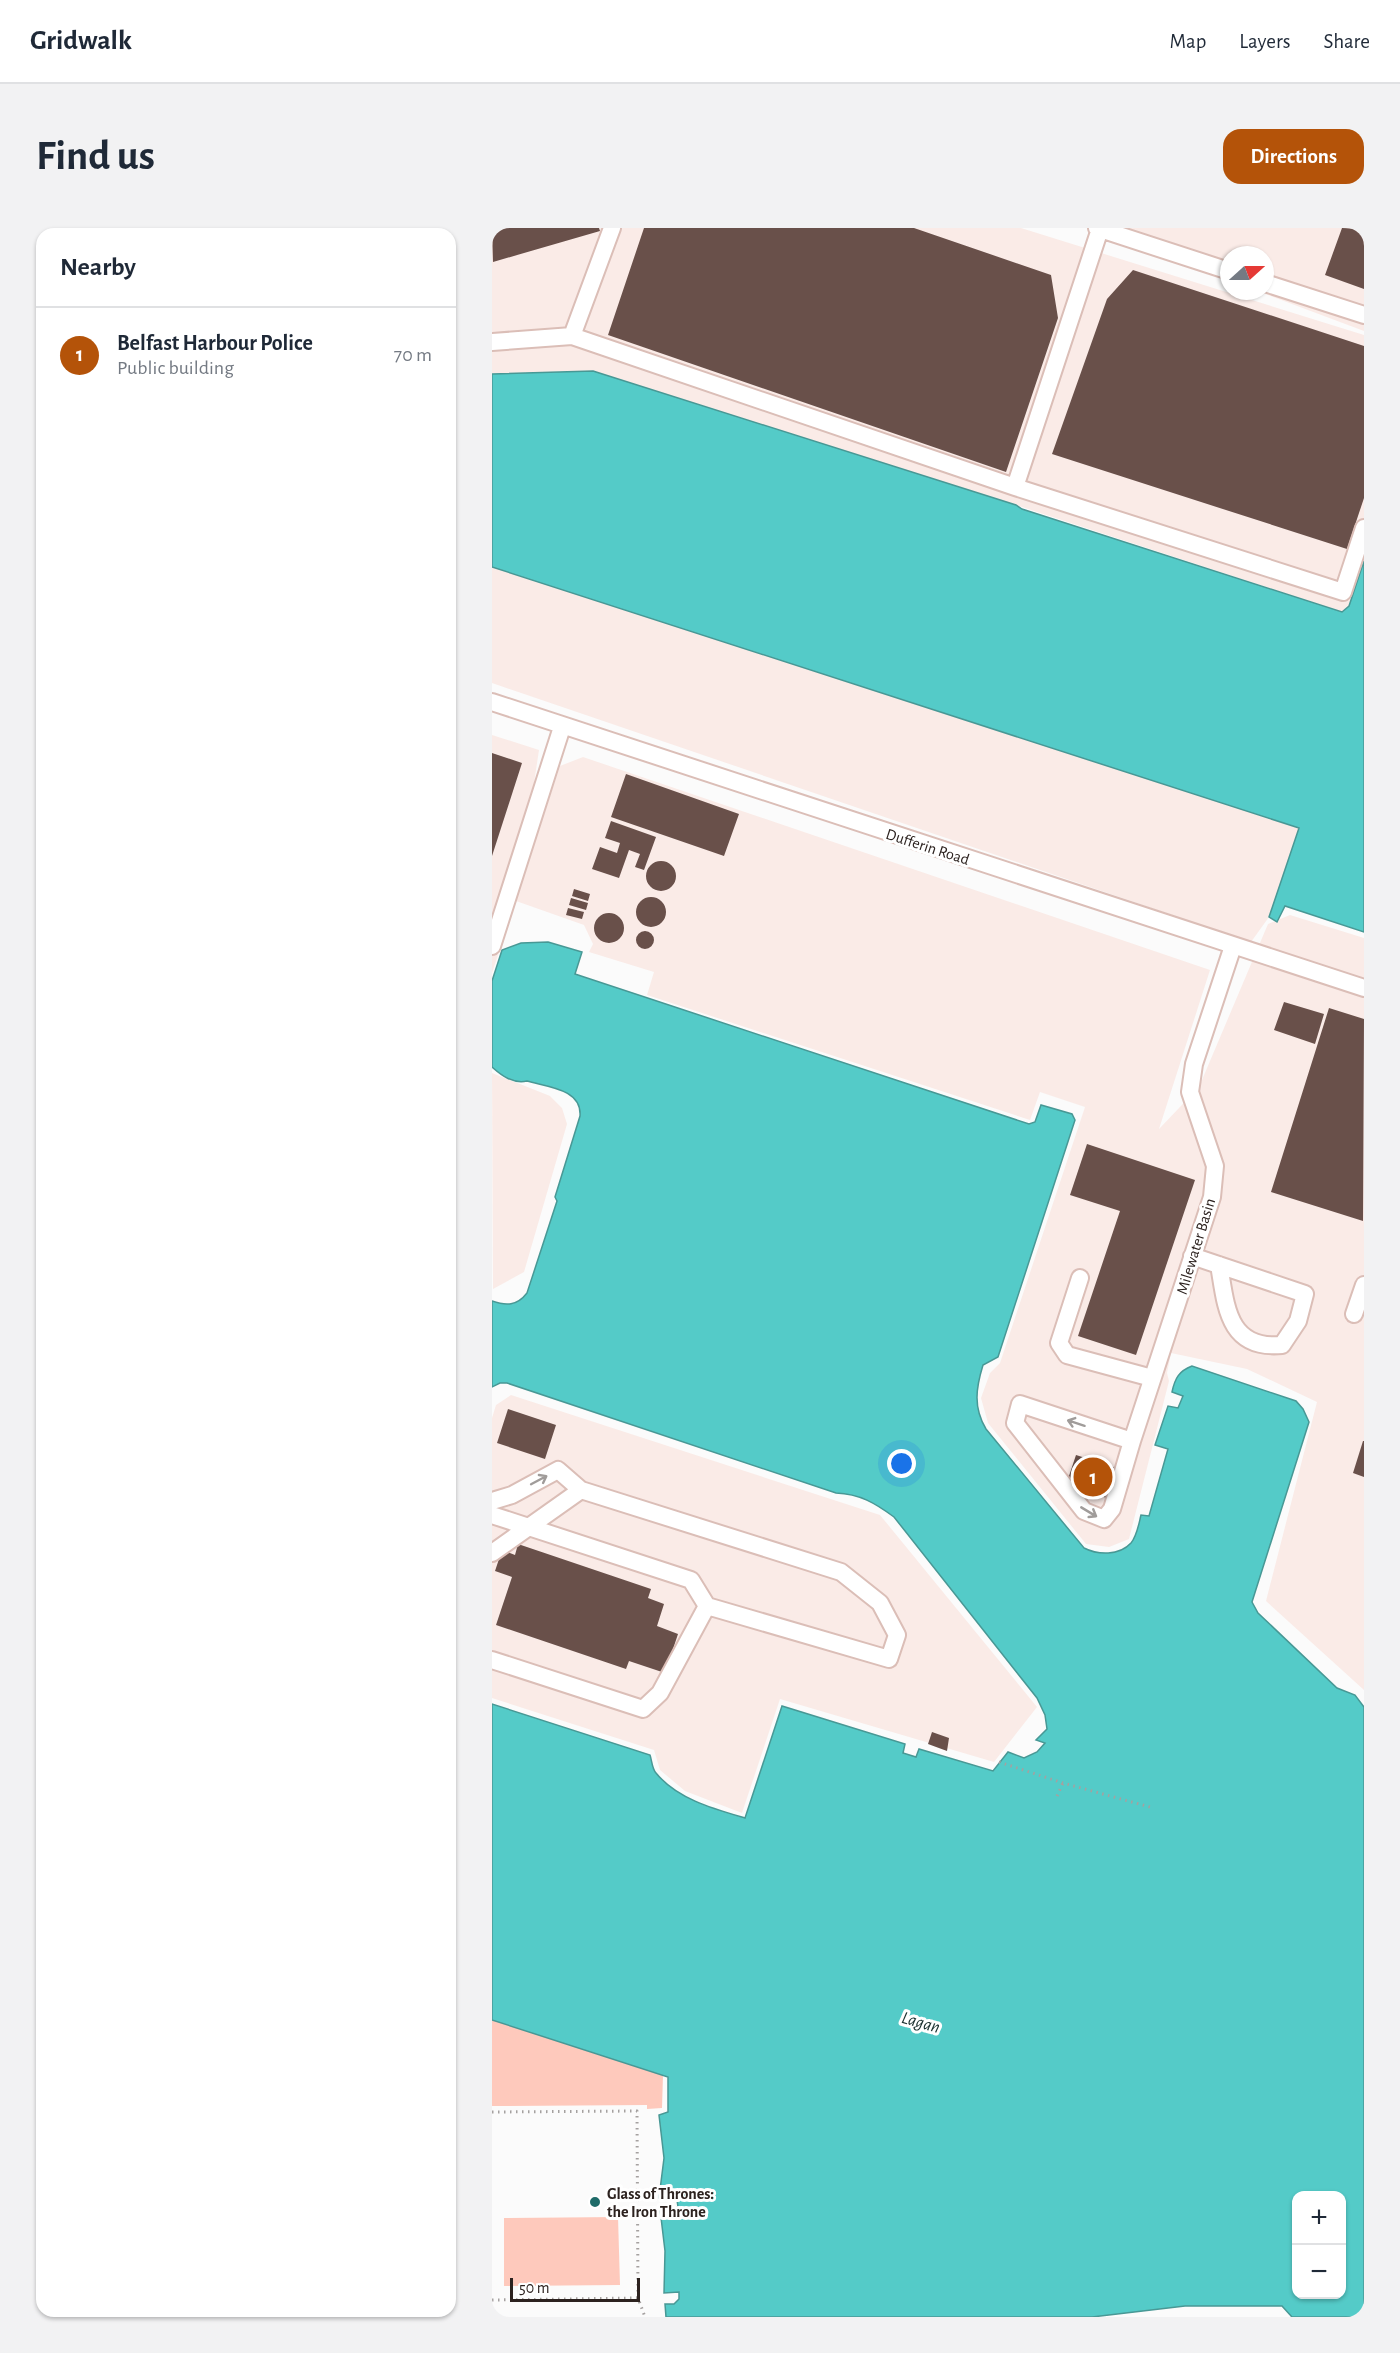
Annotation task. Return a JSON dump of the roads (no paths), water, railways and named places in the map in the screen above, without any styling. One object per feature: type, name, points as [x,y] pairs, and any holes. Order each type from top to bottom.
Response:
[{"type":"street","points":[[572,336],[612,228]]},
{"type":"street","points":[[1015,487],[1099,229],[1220,268]]},
{"type":"street","points":[[1274,286],[1364,315]]},
{"type":"street","points":[[492,342],[572,336],[1015,487],[1343,592],[1364,528]]},
{"type":"street","name":"Dufferin Road","points":[[492,702],[562,727],[1364,988]]},
{"type":"street","points":[[492,946],[562,727]]},
{"type":"street","name":"Milewater Basin","points":[[1132,1441],[1020,1404],[1015,1423],[1084,1511],[1104,1520],[1112,1509],[1152,1378],[1212,1197],[1215,1166],[1190,1092],[1194,1064],[1233,946]]},
{"type":"street","points":[[1192,1256],[1219,1264],[1305,1294],[1298,1321],[1282,1345],[1270,1346],[1251,1341],[1236,1331],[1226,1310],[1219,1264]]},
{"type":"street","points":[[1080,1278],[1059,1343],[1066,1355],[1152,1378]]},
{"type":"street","points":[[1354,1314],[1364,1285]]},
{"type":"street","points":[[492,1501],[512,1495],[558,1470],[581,1490],[841,1572],[880,1603],[897,1635],[889,1659],[707,1606],[691,1580],[492,1515]]},
{"type":"street","points":[[492,1553],[581,1490]]},
{"type":"street","points":[[492,1660],[643,1709],[660,1693],[707,1606]]},
{"type":"water","points":[[593,371],[1016,505],[1022,509],[1342,612],[1349,606],[1364,561],[1364,932],[1285,906],[1277,922],[1269,917],[1299,828],[492,567],[492,374]]},
{"type":"water","name":"Lagan","points":[[548,942],[582,952],[575,974],[1029,1124],[1035,1122],[1041,1105],[1072,1114],[1075,1120],[998,1357],[983,1365],[977,1405],[986,1429],[1084,1548],[1102,1553],[1121,1550],[1133,1540],[1141,1515],[1149,1516],[1168,1449],[1155,1445],[1168,1406],[1178,1408],[1183,1396],[1172,1392],[1176,1379],[1184,1370],[1192,1366],[1296,1401],[1303,1409],[1309,1422],[1252,1602],[1258,1613],[1337,1688],[1355,1695],[1364,1707],[1364,2317],[1292,2317],[1282,2306],[1185,2306],[1092,2317],[666,2317],[665,2304],[674,2304],[679,2299],[679,2292],[664,2293],[665,2251],[660,2209],[678,2207],[677,2200],[659,2198],[664,2158],[659,2115],[668,2112],[668,2077],[492,2020],[492,1704],[650,1755],[655,1771],[674,1790],[697,1802],[745,1818],[782,1706],[905,1744],[903,1753],[916,1757],[919,1749],[993,1771],[1008,1752],[1024,1758],[1037,1752],[1045,1743],[1036,1740],[1047,1729],[1045,1715],[1037,1698],[894,1517],[880,1507],[860,1497],[836,1493],[507,1383],[500,1383],[492,1387],[492,1301],[511,1304],[527,1293],[557,1201],[555,1197],[580,1116],[576,1100],[570,1095],[544,1085],[512,1080],[492,1067],[492,981],[502,950],[521,943]]},
{"type":"place","name":"Belfast Harbour Police","points":[[1093,1477]]},
{"type":"place","name":"Glass of Thrones: the Iron Throne","points":[[595,2202]]}]
